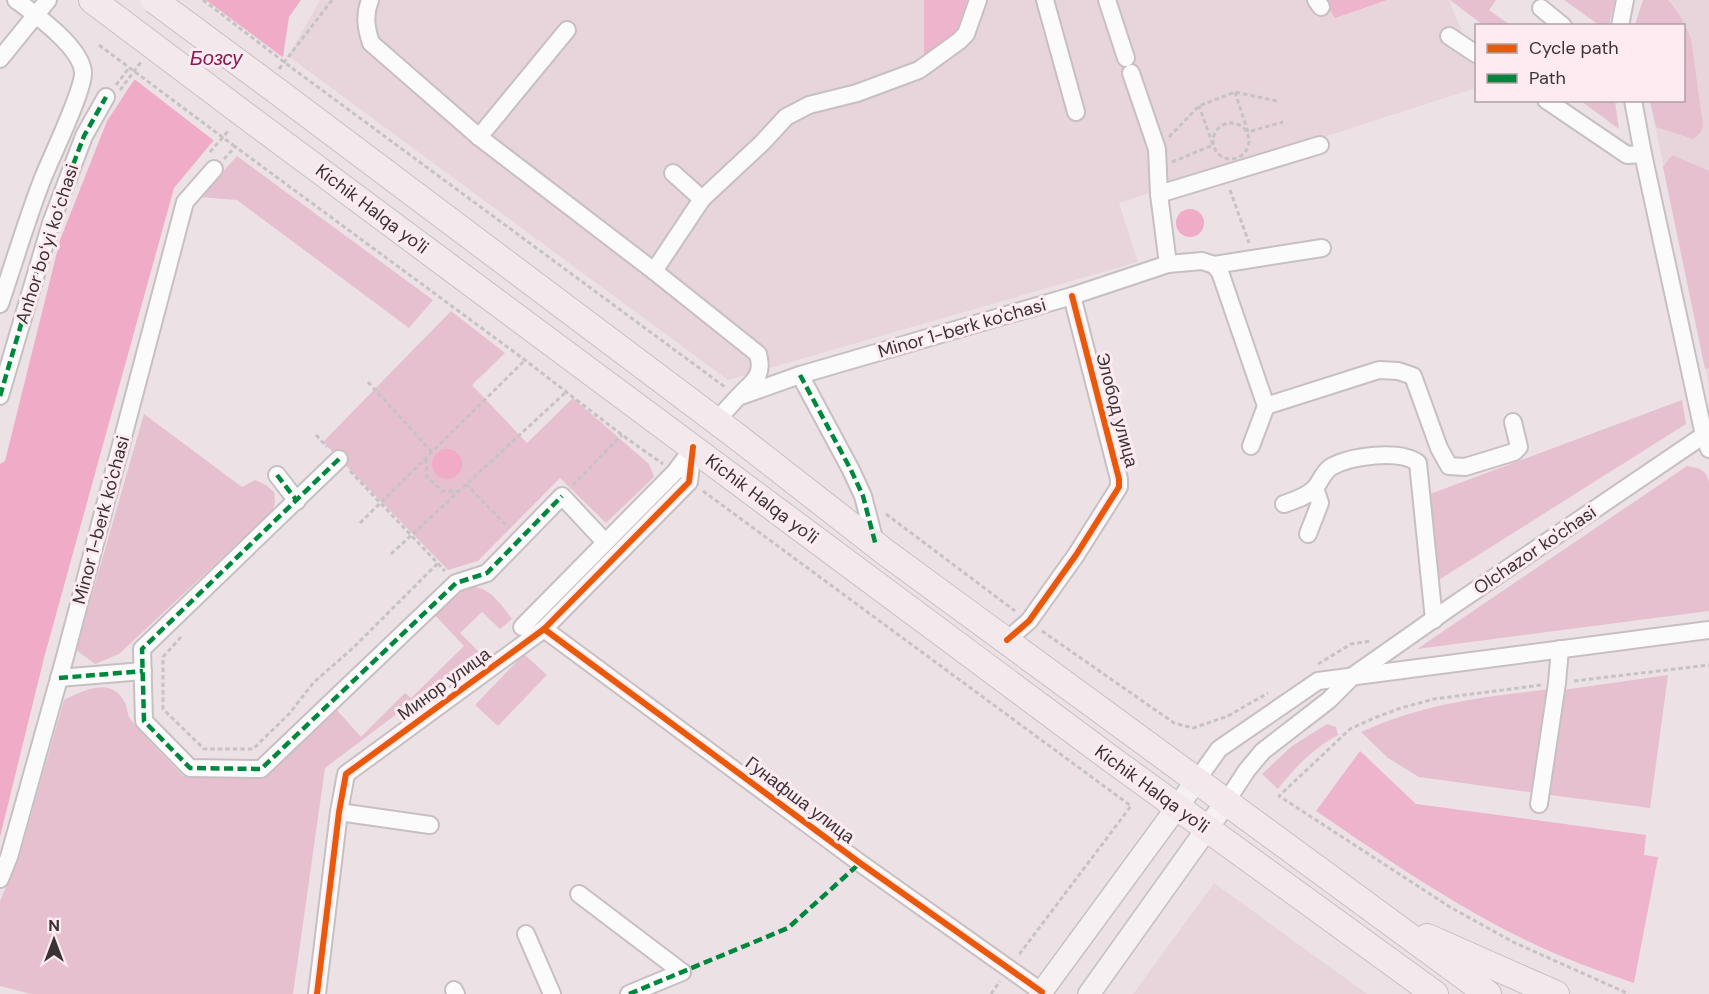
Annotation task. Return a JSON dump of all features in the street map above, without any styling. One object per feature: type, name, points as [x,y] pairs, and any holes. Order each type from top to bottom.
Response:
[{"type":"highway","name":"Kichik Halqa yo'li","points":[[92,0],[1177,808],[1435,994]]},
{"type":"highway","name":"Kichik Halqa yo'li","points":[[154,0],[616,344],[876,546],[1488,994]]},
{"type":"highway","points":[[594,375],[616,344]]},
{"type":"highway","points":[[1384,918],[1556,994]]},
{"type":"highway","points":[[1372,950],[1420,994]]},
{"type":"main road","points":[[1041,993],[1197,780]]},
{"type":"main road","points":[[1089,994],[1226,802]]},
{"type":"street","points":[[0,304],[41,183],[76,98],[83,73],[80,60],[72,48],[16,0]]},
{"type":"street","points":[[0,59],[48,0]]},
{"type":"street","points":[[370,0],[366,21],[371,43],[479,137],[758,354],[760,374],[738,397]]},
{"type":"street","points":[[654,271],[702,199],[786,117],[809,105],[857,93],[919,70],[966,34],[978,0]]},
{"type":"street","points":[[1045,0],[1076,112]]},
{"type":"street","points":[[1107,0],[1157,149],[1159,194],[1168,264]]},
{"type":"street","points":[[1620,24],[1625,0]]},
{"type":"street","points":[[1541,8],[1561,24]]},
{"type":"street","points":[[479,137],[567,30]]},
{"type":"street","points":[[1449,36],[1475,53]]},
{"type":"street","name":"Anhor boʻyi koʻchasi","points":[[0,396],[54,213],[84,136],[106,97]]},
{"type":"street","points":[[1549,102],[1627,155],[1643,154]]},
{"type":"street","points":[[1633,102],[1706,442]]},
{"type":"street","points":[[1159,194],[1320,145]]},
{"type":"street","name":"Minor 1-berk ko'chasi","points":[[0,879],[9,857],[59,678],[185,202],[214,169]]},
{"type":"street","points":[[673,173],[702,199]]},
{"type":"street","name":"Minor 1-berk ko'chasi","points":[[716,421],[738,397],[800,375],[1072,296],[1168,264],[1202,261],[1214,265],[1322,248]]},
{"type":"street","points":[[1214,265],[1220,272],[1266,406],[1251,446]]},
{"type":"street","name":"Элобод улица","points":[[1007,640],[1029,621],[1119,487],[1119,479],[1072,296]]},
{"type":"street","points":[[1266,406],[1379,370],[1398,371],[1413,376],[1439,448],[1449,466],[1465,467],[1514,452],[1519,447],[1513,422]]},
{"type":"street","points":[[800,375],[863,496],[876,546]]},
{"type":"street","name":"Olchazor ko'chasi","points":[[1226,802],[1263,751],[1329,700],[1354,675],[1706,442]]},
{"type":"street","points":[[522,627],[675,472],[693,447]]},
{"type":"street","name":"Минор улица","points":[[317,994],[339,812],[346,774],[544,629],[689,482],[693,447]]},
{"type":"street","points":[[1284,504],[1303,497],[1315,488],[1321,476],[1330,468],[1347,459],[1401,455],[1412,458],[1418,463],[1434,620]]},
{"type":"street","points":[[339,459],[142,649],[144,722],[190,768],[261,770],[456,583],[487,573],[562,496],[605,542]]},
{"type":"street","points":[[277,475],[297,501]]},
{"type":"street","points":[[1308,534],[1320,503],[1315,488]]},
{"type":"street","name":"Гунафша улица","points":[[544,629],[853,858],[1041,993]]},
{"type":"street","name":"Olchazor ko'chasi","points":[[1197,780],[1219,749],[1318,681],[1709,630]]},
{"type":"street","points":[[1539,804],[1560,649]]},
{"type":"street","points":[[59,678],[143,671]]},
{"type":"street","points":[[339,812],[430,825]]},
{"type":"street","points":[[579,894],[682,972],[629,994]]},
{"type":"street","points":[[526,934],[552,994]]},
{"type":"path","points":[[203,0],[738,397]]},
{"type":"path","points":[[99,45],[233,145]]},
{"type":"path","points":[[1157,149],[1199,106],[1235,92],[1277,102]]},
{"type":"path","points":[[1199,106],[1219,155],[1226,158],[1240,157],[1249,146],[1250,139],[1235,92]]},
{"type":"path","points":[[1248,132],[1283,122]]},
{"type":"path","points":[[1213,145],[1214,135],[1222,124],[1237,123],[1248,132]]},
{"type":"path","points":[[1158,168],[1213,145]]},
{"type":"path","points":[[1224,174],[1255,258]]},
{"type":"path","points":[[360,523],[525,360]]},
{"type":"path","points":[[368,382],[432,452]]},
{"type":"path","points":[[391,554],[566,392]]},
{"type":"path","points":[[185,633],[163,657],[163,709],[204,749],[253,749],[289,714],[314,682],[353,648],[438,563],[316,435]]},
{"type":"path","points":[[562,496],[622,435]]},
{"type":"path","points":[[426,458],[427,477],[442,491],[459,491]]},
{"type":"path","points":[[466,484],[519,540]]},
{"type":"path","points":[[863,496],[1029,621],[1174,723],[1193,728],[1228,716],[1269,692]]},
{"type":"path","points":[[1310,668],[1351,644],[1378,640]]},
{"type":"path","points":[[1629,994],[1513,942],[1450,907],[1280,796],[1350,729],[1401,708],[1434,699],[1709,665]]},
{"type":"path","points":[[991,994],[1008,968],[1131,806]]},
{"type":"shaded area","points":[[320,0],[1449,0],[1475,64],[1475,88],[1119,203],[1138,262],[728,380],[288,56]]},
{"type":"shaded area","points":[[924,0],[967,0],[958,29],[924,56]]},
{"type":"shaded area","points":[[1324,0],[1387,0],[1335,18]]},
{"type":"shaded area","points":[[1450,0],[1496,0],[1489,10],[1509,24],[1482,24]]},
{"type":"shaded area","points":[[1564,0],[1615,0],[1609,24],[1598,24]]},
{"type":"shaded area","points":[[1643,0],[1668,0],[1684,24],[1635,24]]},
{"type":"shaded area","points":[[1645,0],[1709,0],[1709,387],[1650,102],[1685,102],[1685,24],[1636,24]]},
{"type":"shaded area","points":[[1685,26],[1691,38],[1703,126],[1701,132],[1693,139],[1656,127],[1650,102],[1685,102]]},
{"type":"shaded area","points":[[1582,102],[1615,102],[1619,129]]},
{"type":"shaded area","points":[[1672,155],[1709,171],[1709,368],[1705,369],[1663,167]]},
{"type":"shaded area","points":[[237,156],[433,300],[409,328],[237,200],[200,197]]},
{"type":"shaded area","points":[[451,311],[505,353],[472,385],[527,443],[573,398],[649,464],[654,477],[606,523],[560,478],[478,561],[448,570],[323,442]]},
{"type":"shaded area","points":[[1682,400],[1686,424],[1437,581],[1430,494]]},
{"type":"shaded area","points":[[144,414],[242,487],[255,480],[266,485],[274,492],[275,501],[273,510],[119,654],[95,664],[76,650]]},
{"type":"shaded area","points":[[1687,466],[1701,470],[1706,474],[1709,482],[1709,611],[1417,649]]},
{"type":"shaded area","points":[[470,586],[489,593],[512,619],[500,629],[482,612],[460,633],[479,652],[325,768],[293,994],[31,994],[0,986],[0,901],[20,854],[64,700],[89,689],[113,690],[125,703],[131,720],[183,776],[265,776],[335,708],[361,737],[405,693],[411,698],[464,646],[433,613],[457,590]]},
{"type":"shaded area","points":[[524,654],[547,675],[498,726],[475,705]]},
{"type":"shaded area","points":[[1668,675],[1650,808],[1550,795],[1563,690]]},
{"type":"shaded area","points":[[1551,689],[1536,793],[1419,777],[1388,758],[1361,732],[1431,708],[1477,698]]},
{"type":"shaded area","points":[[1327,724],[1336,727],[1338,735],[1305,759],[1278,789],[1262,774],[1292,746]]},
{"type":"shaded area","points":[[1360,751],[1416,804],[1646,835],[1644,855],[1658,857],[1634,983],[1561,956],[1465,908],[1316,811]]},
{"type":"shaded area","points":[[1214,883],[1367,994],[1133,994]]},
{"type":"water","name":"Бозсу","points":[[197,0],[301,0],[289,17],[283,57],[174,188],[44,658],[0,837],[0,464],[5,461],[60,240],[107,121],[132,83]]},
{"type":"water","points":[[1190,209],[1200,213],[1204,223],[1200,233],[1190,237],[1180,233],[1176,223],[1180,213]]},
{"type":"water","points":[[447,449],[453,450],[461,458],[461,470],[453,478],[447,479],[441,478],[433,470],[432,464],[433,458],[441,450]]},
{"type":"pier","points":[[193,0],[206,0],[285,59],[217,143],[133,78]]},
{"type":"marked path","points":[[0,396],[51,223],[84,136],[106,97]]},
{"type":"marked path","points":[[800,375],[863,496],[876,546]]},
{"type":"marked path","points":[[339,459],[142,649],[144,721],[190,768],[261,769],[456,583],[487,573],[562,496]]},
{"type":"marked path","points":[[277,475],[297,501]]},
{"type":"marked path","points":[[59,678],[143,671]]},
{"type":"marked path","points":[[629,994],[788,928],[860,863]]},
{"type":"cycle path","points":[[1007,640],[1029,621],[1076,555],[1119,487],[1119,479],[1072,296]]},
{"type":"cycle path","points":[[317,994],[339,812],[346,774],[544,629],[689,482],[693,447]]},
{"type":"cycle path","points":[[544,629],[860,863],[1042,992]]}]
